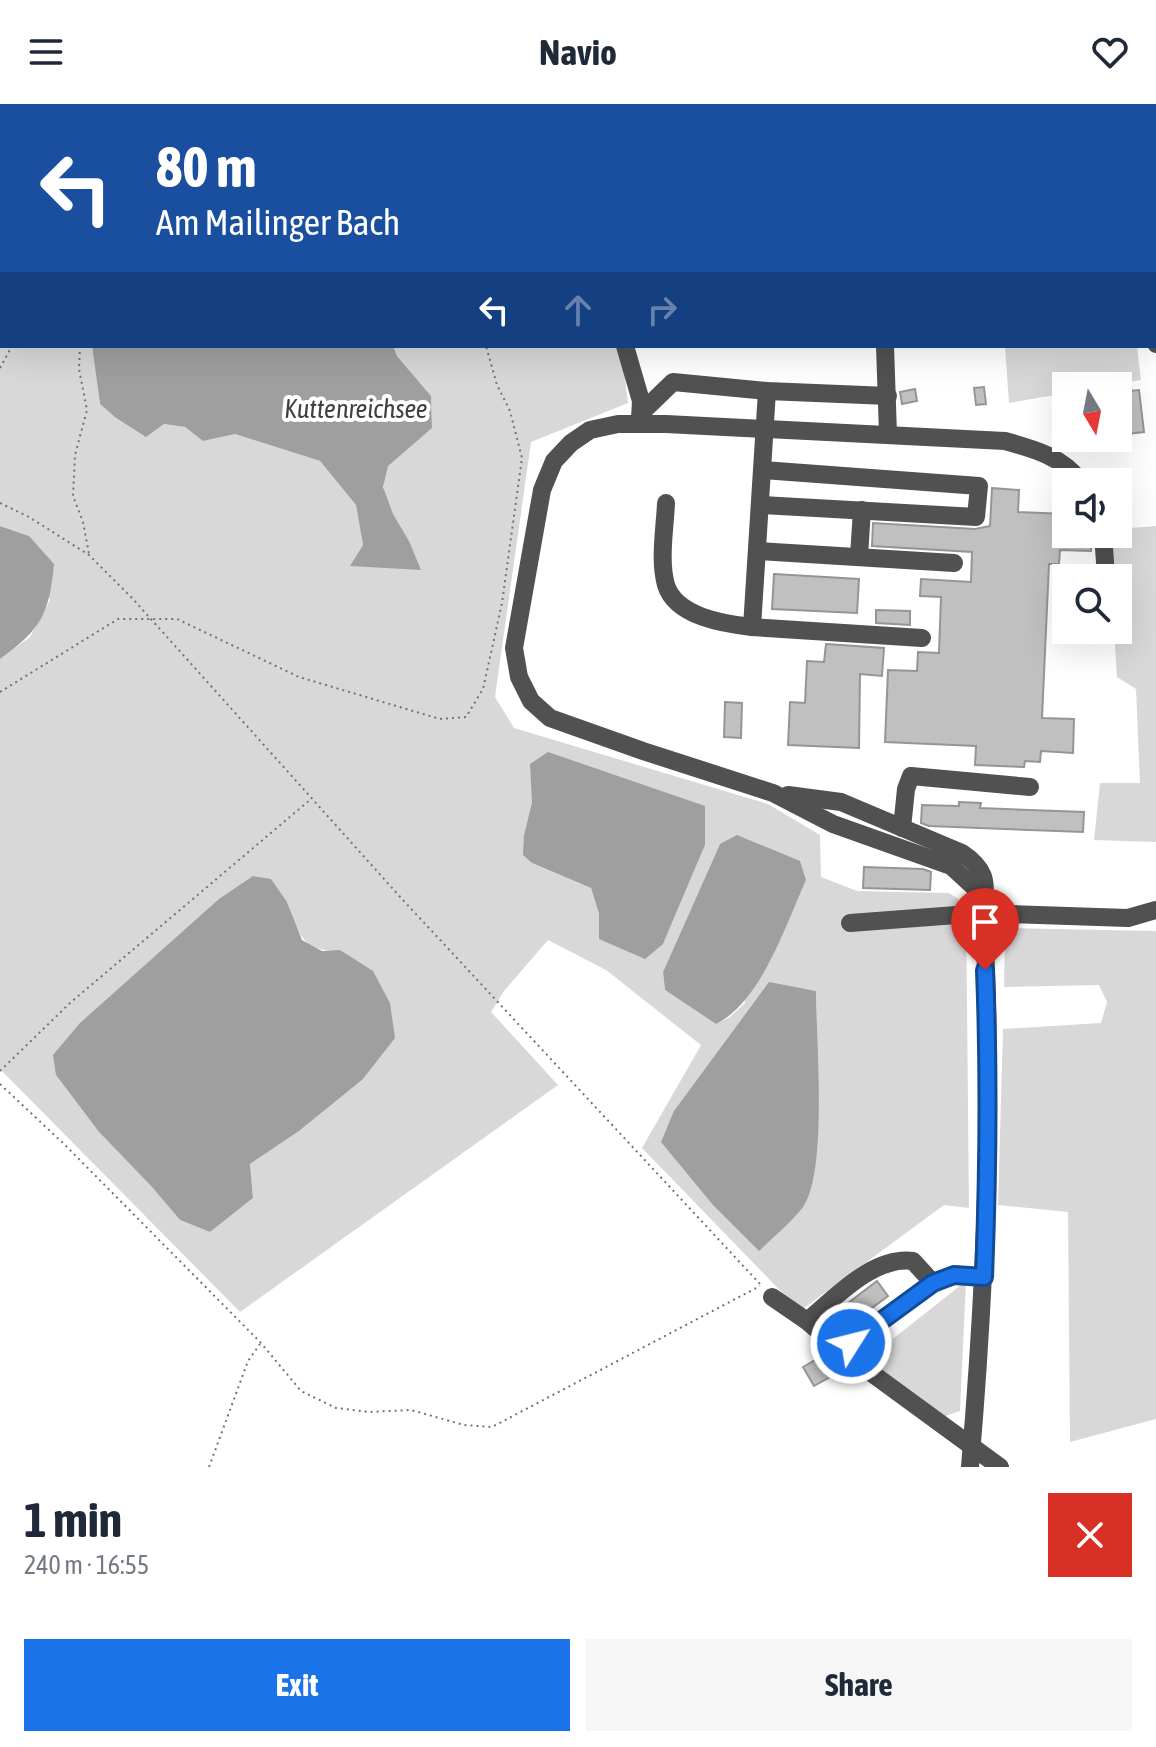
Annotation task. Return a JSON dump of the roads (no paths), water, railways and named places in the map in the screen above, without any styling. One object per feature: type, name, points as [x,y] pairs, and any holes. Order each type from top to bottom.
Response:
[{"type":"street","points":[[626,348],[641,401],[640,418]]},
{"type":"street","points":[[885,348],[888,434]]},
{"type":"street","points":[[640,418],[673,382],[767,391],[888,396]]},
{"type":"street","points":[[752,627],[767,391]]},
{"type":"street","points":[[983,910],[976,889],[951,866],[833,824],[773,793],[550,718],[531,701],[519,677],[514,648],[542,490],[554,461],[571,443],[590,430],[640,418],[766,429],[1005,441],[1039,451],[1067,468]]},
{"type":"street","points":[[761,505],[976,517],[979,486],[763,470]]},
{"type":"street","points":[[895,512],[897,481]]},
{"type":"street","points":[[666,503],[664,565],[667,587],[677,600],[693,612],[722,624],[922,638]]},
{"type":"street","points":[[859,556],[862,510]]},
{"type":"street","points":[[758,551],[954,563]]},
{"type":"street","points":[[902,828],[906,789],[911,776],[1030,787]]},
{"type":"street","points":[[773,793],[841,802],[962,853],[975,862],[987,887],[983,910],[988,1184],[970,1467]]},
{"type":"street","points":[[850,923],[983,910],[1128,918],[1156,910]]},
{"type":"street","points":[[807,1321],[857,1280],[897,1259],[913,1261],[933,1283]]},
{"type":"street","points":[[840,1350],[933,1283],[954,1275],[984,1277]]},
{"type":"street","points":[[772,1297],[1000,1467]]},
{"type":"water","name":"Kuttenreichsee","points":[[92,348],[394,348],[431,396],[432,428],[388,466],[383,487],[421,570],[350,566],[363,545],[356,505],[320,461],[235,434],[203,441],[185,427],[164,424],[146,437],[100,404]]},
{"type":"water","points":[[0,526],[29,536],[54,564],[46,609],[25,639],[0,659]]},
{"type":"water","points":[[548,752],[705,806],[705,845],[663,944],[645,959],[599,939],[599,914],[591,888],[532,863],[523,855],[532,802],[530,764]]},
{"type":"water","points":[[737,835],[800,861],[806,880],[781,939],[759,980],[732,1013],[716,1024],[665,990],[663,972],[720,844]]},
{"type":"water","points":[[253,876],[271,879],[287,902],[302,940],[322,951],[340,950],[373,971],[390,1003],[395,1038],[362,1080],[299,1131],[250,1164],[253,1198],[210,1232],[180,1220],[99,1132],[56,1075],[53,1055],[80,1023],[219,899]]},
{"type":"water","points":[[769,982],[816,991],[818,1136],[811,1190],[803,1207],[759,1251],[713,1205],[661,1142],[674,1111]]}]
